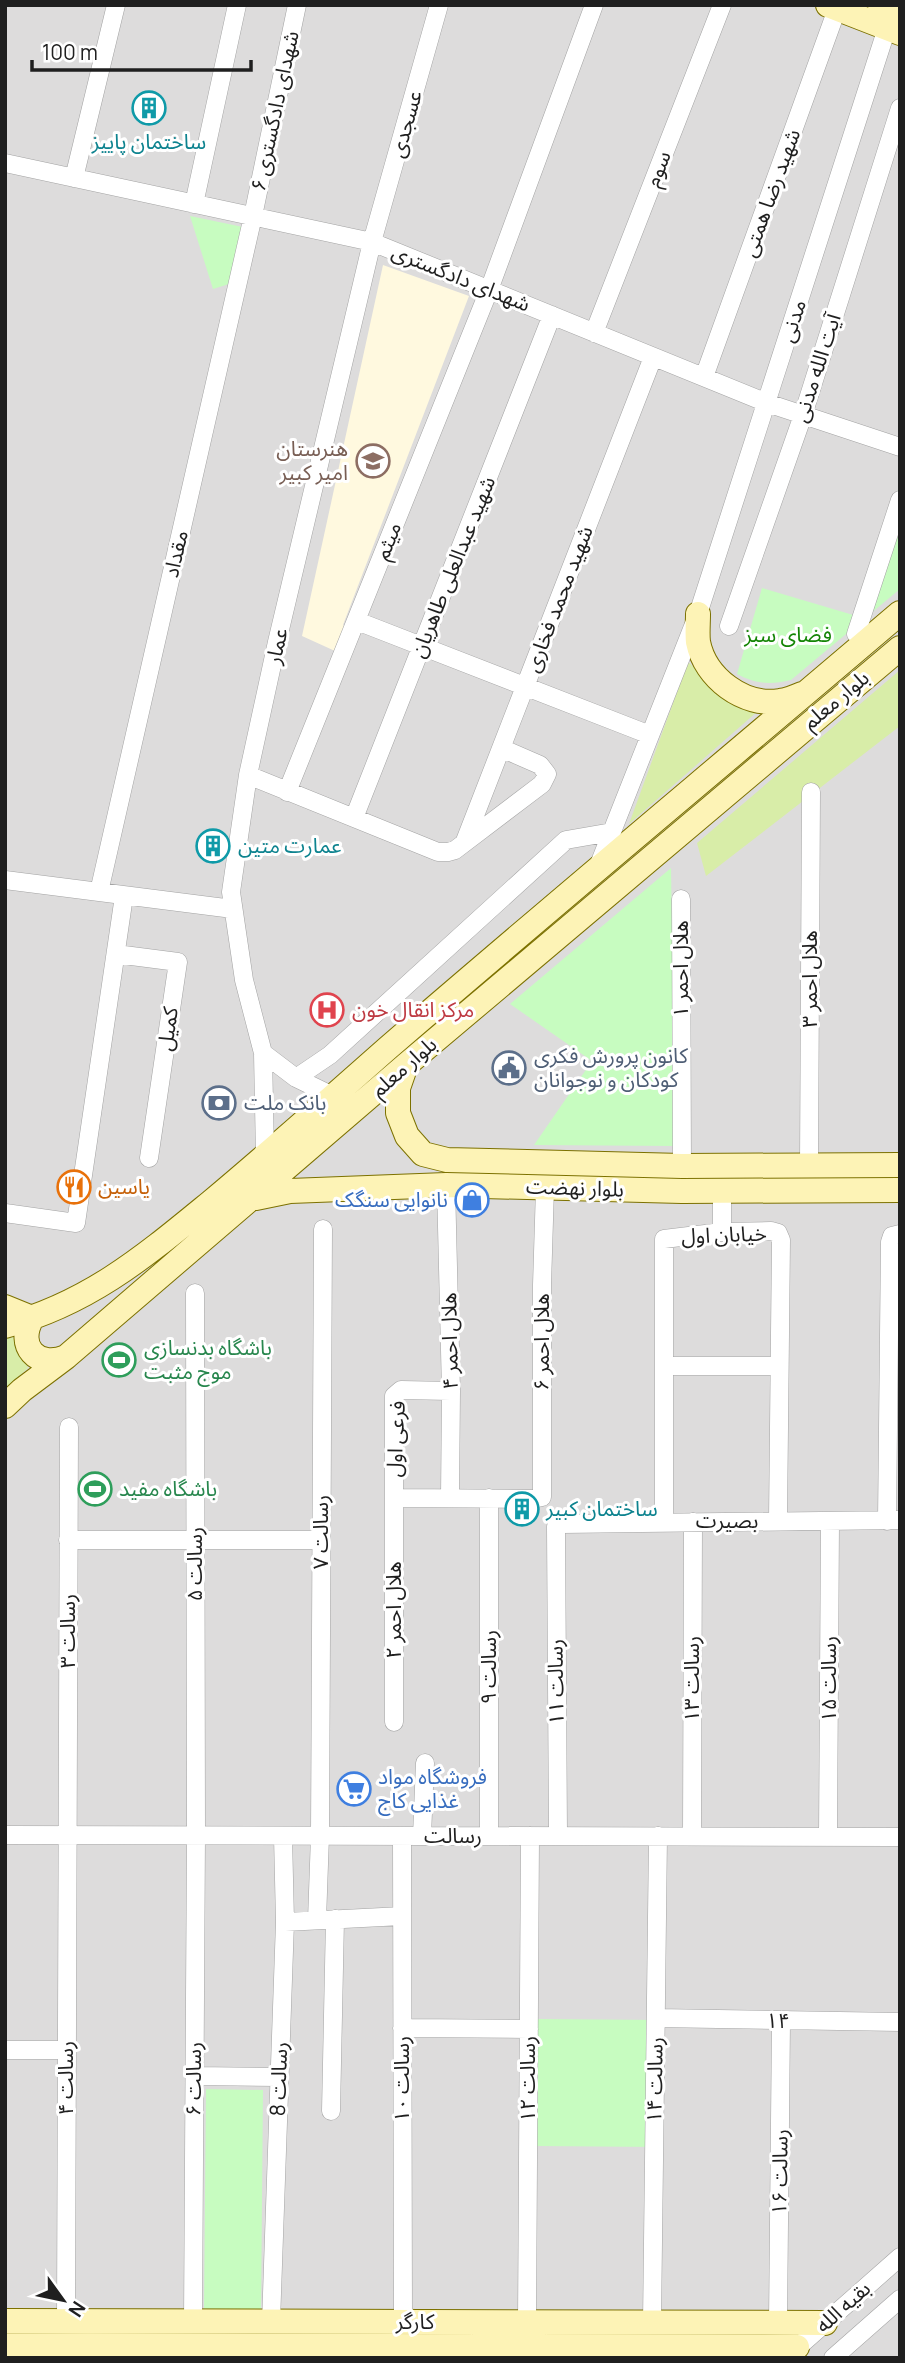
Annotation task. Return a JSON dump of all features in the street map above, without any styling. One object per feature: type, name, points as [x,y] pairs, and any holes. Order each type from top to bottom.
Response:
[{"type":"main road","points":[[833,7],[893,16]]},
{"type":"main road","points":[[698,614],[698,642],[708,668],[727,688],[752,700],[779,702],[806,693]]},
{"type":"main road","name":"بلوار معلم","points":[[5,1326],[78,1299],[139,1261],[900,614]]},
{"type":"main road","name":"بلوار معلم","points":[[5,1406],[900,648]]},
{"type":"main road","points":[[406,1065],[398,1088],[398,1112],[407,1136],[423,1154],[411,1163],[408,1178],[411,1185]]},
{"type":"main road","name":"بلوار نهضت","points":[[423,1154],[447,1160],[682,1166],[900,1165]]},
{"type":"main road","name":"بلوار نهضت","points":[[252,1199],[290,1191],[411,1185],[722,1191],[900,1190]]},
{"type":"main road","points":[[5,1307],[32,1318],[26,1338],[29,1349],[36,1356],[46,1361],[66,1357]]},
{"type":"main road","name":"کارگر","points":[[5,2321],[66,2321],[161,2352],[282,2352],[403,2342],[527,2323],[825,2323]]},
{"type":"main road","name":"کارگر","points":[[5,2346],[35,2352],[110,2334],[193,2322],[271,2322],[403,2342],[533,2352],[792,2353]]},
{"type":"street","points":[[74,178],[116,5]]},
{"type":"street","points":[[194,204],[237,5]]},
{"type":"street","name":"شهدای دادگستری ۶","points":[[253,216],[297,5]]},
{"type":"street","name":"عسجدی","points":[[373,242],[439,5]]},
{"type":"street","name":"میثم","points":[[287,792],[489,290],[594,5]]},
{"type":"street","name":"سوم","points":[[594,332],[722,5]]},
{"type":"street","name":"شهید رضا همتی","points":[[704,377],[833,7]]},
{"type":"street","name":"مدنی","points":[[597,871],[698,614],[893,16]]},
{"type":"street","name":"آیت الله مدنی","points":[[729,626],[803,415],[900,108]]},
{"type":"street","name":"شهدای دادگستری","points":[[5,163],[373,242],[767,403],[900,447]]},
{"type":"street","name":"مقداد","points":[[99,892],[253,216]]},
{"type":"street","name":"عمار","points":[[265,1156],[263,1053],[244,980],[231,892],[248,775],[277,642],[373,242]]},
{"type":"street","name":"شهید عبدالعلی طاهریان","points":[[354,818],[552,316]]},
{"type":"street","name":"شهید محمد فخاری","points":[[466,841],[653,356]]},
{"type":"street","points":[[856,635],[900,500]]},
{"type":"street","points":[[357,621],[650,735]]},
{"type":"street","points":[[248,775],[438,852],[448,852],[455,850],[542,784],[547,774],[540,765],[501,748]]},
{"type":"street","name":"هلال احمر ۳","points":[[809,1166],[811,792]]},
{"type":"street","points":[[296,1078],[330,1055],[566,840],[612,832]]},
{"type":"street","points":[[5,880],[233,909]]},
{"type":"street","points":[[5,1213],[76,1223],[124,895]]},
{"type":"street","name":"هلال احمر ۱","points":[[681,899],[682,1166]]},
{"type":"street","name":"کمیل","points":[[116,954],[178,962],[149,1158]]},
{"type":"street","points":[[263,1053],[296,1078],[333,1096]]},
{"type":"street","name":"هلال احمر ۴","points":[[446,1185],[451,1391],[450,1497]]},
{"type":"street","name":"هلال احمر ۶","points":[[489,1498],[542,1497],[545,1188]]},
{"type":"street","points":[[722,1191],[722,1232]]},
{"type":"street","name":"رسالت ۷","points":[[323,1229],[320,1836],[326,1920],[331,2111]]},
{"type":"street","name":"خیابان اول","points":[[664,1522],[664,1239],[722,1232],[778,1233],[781,1240],[778,1521]]},
{"type":"street","points":[[893,1520],[890,1242],[892,1236],[900,1234]]},
{"type":"street","name":"رسالت ۵","points":[[195,1293],[196,1835]]},
{"type":"street","points":[[664,1366],[778,1366]]},
{"type":"street","name":"فرعی اول","points":[[394,1497],[394,1395],[401,1390],[451,1391]]},
{"type":"street","name":"رسالت ۳","points":[[66,1835],[69,1427]]},
{"type":"street","points":[[394,1497],[489,1498]]},
{"type":"street","name":"هلال احمر ۲","points":[[394,1497],[394,1722]]},
{"type":"street","name":"رسالت ۹","points":[[489,1498],[489,1836]]},
{"type":"street","name":"بصیرت","points":[[556,1527],[562,1524],[893,1520]]},
{"type":"street","name":"رسالت ۱۵","points":[[828,1837],[830,1521]]},
{"type":"street","name":"رسالت ۱۳","points":[[692,1836],[693,1522]]},
{"type":"street","name":"رسالت ۱۱","points":[[556,1527],[558,1836]]},
{"type":"street","points":[[68,1540],[321,1540]]},
{"type":"street","points":[[422,1836],[425,1763]]},
{"type":"street","name":"رسالت","points":[[5,1835],[900,1837]]},
{"type":"street","name":"رسالت ۴","points":[[66,1835],[66,2321]]},
{"type":"street","name":"رسالت ۶","points":[[193,2322],[196,1835]]},
{"type":"street","name":"رسالت 8","points":[[271,2322],[285,1922],[283,1836]]},
{"type":"street","name":"رسالت ۱۰","points":[[402,1836],[403,2342]]},
{"type":"street","name":"رسالت ۱۲","points":[[527,2323],[530,1836]]},
{"type":"street","name":"رسالت ۱۴","points":[[652,2323],[658,1836]]},
{"type":"street","points":[[285,1922],[402,1916]]},
{"type":"street","name":"۱۴","points":[[656,2018],[900,2022]]},
{"type":"street","name":"رسالت ۱۶","points":[[778,2323],[781,2021]]},
{"type":"street","points":[[402,2028],[529,2029]]},
{"type":"street","points":[[5,2050],[66,2050]]},
{"type":"street","points":[[194,2076],[279,2077]]},
{"type":"street","name":"بقیه الله","points":[[792,2353],[900,2257]]},
{"type":"street","name":"بقیه الله","points":[[833,2358],[900,2299]]},
{"type":"shaded area","points":[[5,5],[900,5],[900,2358],[5,2358]]},
{"type":"shaded area","name":"هنرستان امیر کبیر","points":[[383,265],[469,296],[343,625],[356,633],[346,656],[302,636]]},
{"type":"green space","points":[[190,216],[243,227],[229,284],[213,289]]},
{"type":"green space","name":"فضای سبز","points":[[900,483],[900,589],[791,680],[763,683],[737,674],[762,588],[860,617]]},
{"type":"green space","points":[[688,662],[732,702],[758,711],[629,824]]},
{"type":"green space","points":[[900,670],[900,726],[706,876],[697,843]]},
{"type":"green space","points":[[671,868],[675,1146],[534,1145],[592,1061],[510,1004]]},
{"type":"green space","points":[[16,1337],[28,1368],[5,1389],[5,1338]]},
{"type":"green space","points":[[537,2019],[663,2020],[661,2147],[535,2146]]},
{"type":"green space","points":[[206,2089],[263,2090],[261,2310],[204,2309]]},
{"type":"place","name":"ساختمان پاییز","points":[[149,108]]},
{"type":"place","name":"هنرستان امیر کبیر","points":[[373,461]]},
{"type":"place","name":"عمارت متین","points":[[213,846]]},
{"type":"place","name":"مرکز انقال خون","points":[[327,1010]]},
{"type":"place","name":"کانون پرورش فکری کودکان و نوجوانان","points":[[509,1068]]},
{"type":"place","name":"بانک ملت","points":[[219,1103]]},
{"type":"place","name":"یاسین","points":[[74,1187]]},
{"type":"place","name":"نانوایی سنگک","points":[[472,1200]]},
{"type":"place","name":"باشگاه بدنسازی موج مثبت","points":[[119,1360]]},
{"type":"place","name":"باشگاه مفید","points":[[95,1489]]},
{"type":"place","name":"ساختمان کبیر","points":[[522,1509]]},
{"type":"place","name":"فروشگاه مواد غذایی کاج","points":[[354,1789]]}]
